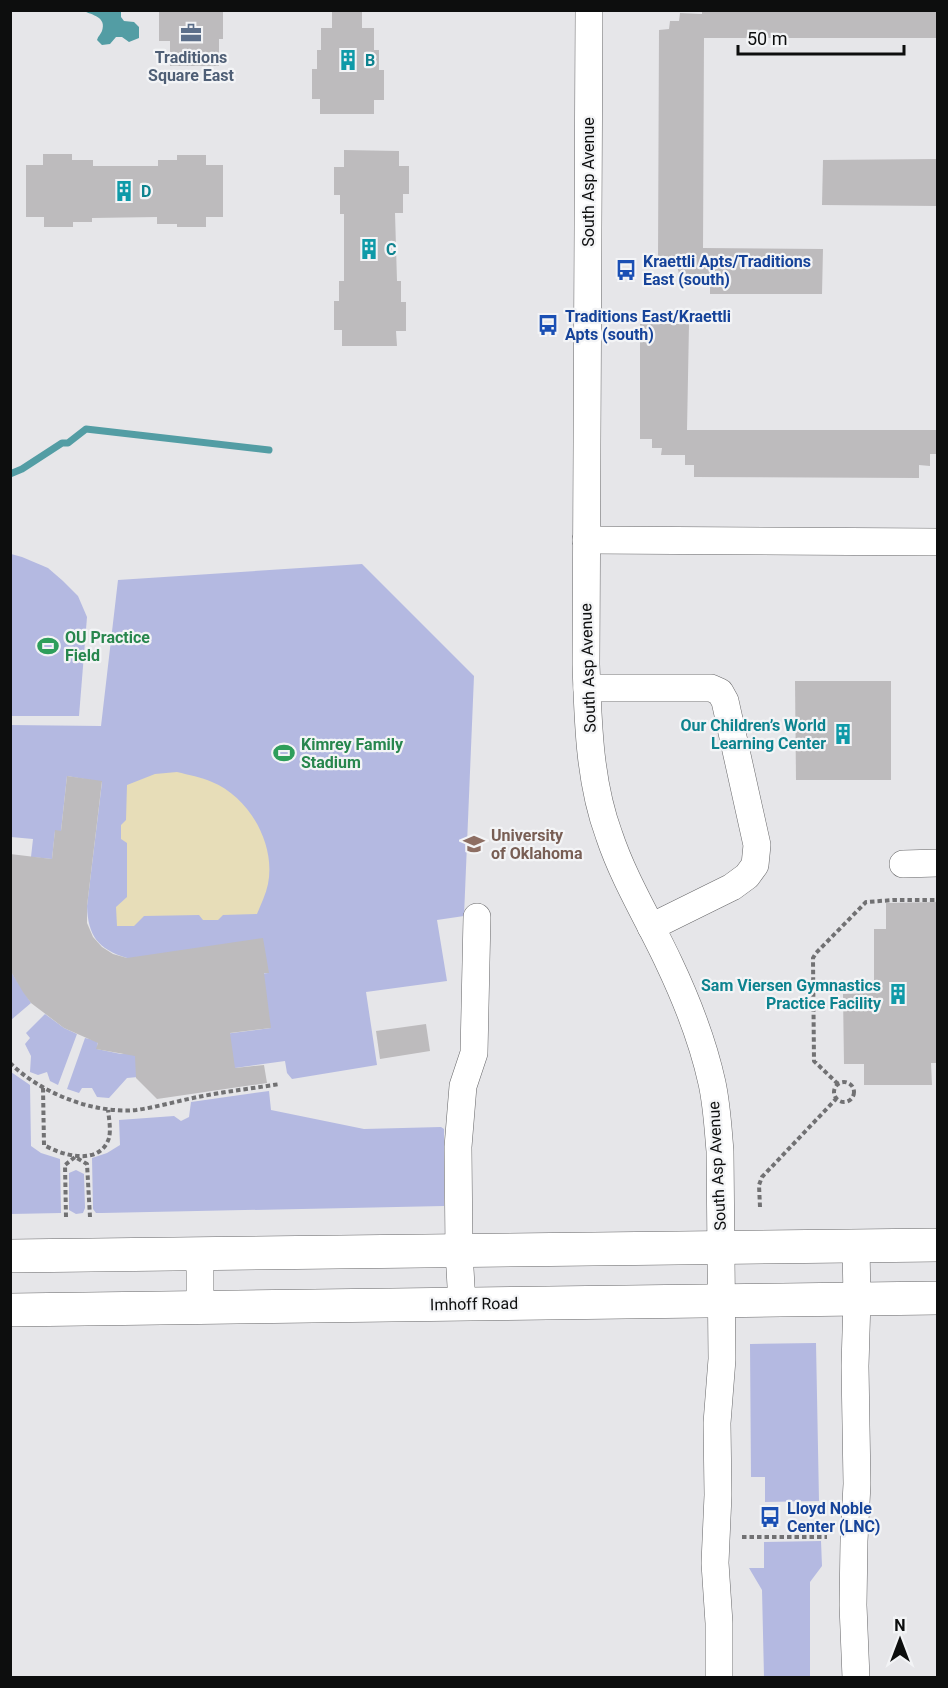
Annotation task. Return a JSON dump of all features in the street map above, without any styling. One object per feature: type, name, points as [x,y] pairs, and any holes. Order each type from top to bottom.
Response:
[{"type":"main road","points":[[10,1256],[938,1245]]},
{"type":"main road","name":"Imhoff Road","points":[[10,1310],[938,1298]]},
{"type":"street","name":"South Asp Avenue","points":[[589,10],[586,540],[587,688],[593,767],[606,825],[626,878],[681,989],[712,1083],[720,1151],[722,1359],[717,1423],[718,1495],[715,1563],[720,1677]]},
{"type":"street","points":[[586,540],[938,542]]},
{"type":"street","points":[[587,688],[711,688],[720,692],[725,701],[757,846],[755,865],[747,876],[732,887],[651,927]]},
{"type":"street","points":[[903,864],[938,863]]},
{"type":"street","points":[[462,1304],[458,1147],[463,1086],[474,1053],[477,917]]},
{"type":"street","points":[[856,1247],[857,1484],[853,1605],[856,1677]]},
{"type":"street","points":[[200,1254],[200,1308]]},
{"type":"path","points":[[838,1084],[814,1061],[813,958],[866,902],[938,900]]},
{"type":"path","points":[[813,991],[844,991]]},
{"type":"path","points":[[10,1063],[43,1088],[60,1097],[108,1109],[135,1110],[206,1095],[280,1084]]},
{"type":"path","points":[[844,1082],[850,1084],[854,1093],[849,1101],[842,1102],[836,1099],[834,1089],[838,1084],[844,1082]]},
{"type":"path","points":[[43,1088],[44,1145],[87,1164],[90,1217]]},
{"type":"path","points":[[760,1207],[759,1185],[762,1176],[836,1099]]},
{"type":"path","points":[[66,1217],[65,1165],[75,1157],[89,1156],[103,1149],[110,1136],[108,1109]]},
{"type":"path","points":[[742,1537],[827,1537]]},
{"type":"shaded area","points":[[84,11],[121,11],[124,21],[134,22],[139,27],[139,38],[129,42],[122,37],[116,37],[110,44],[102,45],[97,40],[103,26],[101,20]]},
{"type":"shaded area","name":"OU Practice Field","points":[[11,554],[48,568],[78,596],[87,617],[79,716],[11,716]]},
{"type":"shaded area","name":"Kimrey Family Stadium","points":[[362,564],[474,676],[464,916],[437,920],[447,981],[366,992],[377,1065],[292,1079],[287,1073],[285,1061],[127,1078],[109,1098],[97,1097],[92,1088],[82,1088],[79,1093],[67,1089],[85,1038],[98,1041],[97,1049],[121,1054],[145,1053],[192,1038],[271,1028],[214,979],[268,973],[127,958],[102,946],[92,933],[87,906],[102,782],[67,776],[61,831],[55,831],[52,859],[31,857],[33,839],[11,837],[10,725],[101,726],[118,580]]},
{"type":"shaded area","points":[[10,970],[31,1003],[11,1020],[10,1020]]},
{"type":"shaded area","points":[[45,1014],[64,1028],[77,1034],[58,1085],[50,1081],[47,1072],[38,1075],[30,1072],[31,1056],[25,1044],[30,1038],[26,1033]]},
{"type":"shaded area","points":[[11,1072],[30,1085],[31,1146],[41,1153],[60,1159],[61,1213],[11,1214]]},
{"type":"shaded area","points":[[269,1091],[271,1110],[364,1129],[441,1127],[444,1129],[444,1206],[102,1213],[96,1213],[93,1209],[92,1158],[120,1145],[119,1120],[174,1116],[181,1121],[189,1117],[191,1102]]},
{"type":"shaded area","points":[[76,1170],[84,1174],[85,1208],[83,1213],[76,1214],[69,1210],[69,1173]]},
{"type":"shaded area","points":[[816,1343],[819,1501],[765,1502],[765,1477],[751,1477],[750,1344]]},
{"type":"shaded area","points":[[821,1541],[822,1566],[810,1582],[810,1677],[764,1677],[762,1590],[749,1568],[764,1568],[764,1542]]},
{"type":"sand","points":[[177,772],[212,782],[225,789],[248,810],[264,838],[268,853],[268,884],[263,899],[257,914],[223,915],[218,920],[203,920],[199,915],[144,916],[134,926],[117,926],[116,907],[127,897],[127,843],[121,839],[121,825],[126,820],[127,785],[155,774]]},
{"type":"building","name":"Traditions Square East","points":[[159,10],[223,10],[223,39],[219,39],[219,66],[170,66],[170,41],[159,41]]},
{"type":"building","name":"B","points":[[332,10],[362,10],[362,28],[374,28],[374,50],[379,50],[379,70],[384,70],[384,100],[374,100],[374,114],[320,114],[320,99],[312,99],[312,69],[317,69],[317,50],[321,50],[321,28],[332,28]]},
{"type":"building","points":[[702,10],[938,10],[936,38],[704,38],[703,248],[823,249],[822,294],[710,294],[710,283],[702,283],[701,274],[679,274],[677,265],[667,266],[668,256],[658,257],[659,30],[669,29],[670,21],[679,21],[680,13],[702,14]]},
{"type":"building","name":"C","points":[[344,150],[399,151],[399,166],[409,166],[409,194],[403,194],[403,213],[395,213],[397,281],[401,281],[401,302],[406,302],[406,331],[396,331],[397,346],[342,346],[342,330],[334,330],[334,301],[339,301],[339,281],[344,281],[344,214],[340,214],[340,195],[334,195],[334,167],[344,167]]},
{"type":"building","name":"D","points":[[43,154],[72,154],[72,160],[93,160],[93,166],[158,166],[158,160],[177,160],[177,155],[206,155],[206,165],[223,165],[223,217],[206,217],[206,227],[157,224],[157,217],[92,218],[92,222],[73,222],[73,227],[44,227],[44,217],[26,217],[26,165],[43,165]]},
{"type":"building","points":[[937,159],[938,206],[822,205],[823,160]]},
{"type":"building","points":[[640,324],[689,324],[687,430],[938,430],[938,454],[930,454],[930,466],[919,465],[919,478],[694,477],[694,465],[685,465],[685,455],[661,455],[662,448],[652,448],[652,439],[640,439]]},
{"type":"building","name":"Our Children’s World Learning Center","points":[[795,681],[891,681],[891,780],[796,780]]},
{"type":"building","points":[[67,776],[102,781],[87,923],[93,937],[102,947],[113,954],[127,958],[263,938],[269,973],[264,973],[271,1028],[230,1033],[235,1068],[264,1065],[267,1083],[157,1099],[136,1078],[135,1056],[96,1049],[98,1043],[64,1028],[31,1003],[23,992],[10,970],[10,854],[52,859],[55,830],[61,831]]},
{"type":"building","name":"Sam Viersen Gymnastics Practice Facility","points":[[938,902],[938,1063],[931,1063],[932,1085],[864,1085],[864,1064],[844,1064],[843,994],[874,993],[874,929],[886,929],[886,903]]},
{"type":"building","points":[[426,1024],[430,1051],[380,1059],[376,1031]]},
{"type":"waterway","points":[[10,474],[22,469],[62,443],[68,443],[86,429],[269,450]]},
{"type":"place","name":"Traditions Square East","points":[[191,33]]},
{"type":"place","name":"B","points":[[348,60]]},
{"type":"place","name":"D","points":[[124,191]]},
{"type":"place","name":"C","points":[[369,249]]},
{"type":"place","name":"Kraettli Apts/Traditions East (south)","points":[[626,270]]},
{"type":"place","name":"Traditions East/Kraettli Apts (south)","points":[[548,325]]},
{"type":"place","name":"OU Practice Field","points":[[48,646]]},
{"type":"place","name":"Our Children’s World Learning Center","points":[[843,734]]},
{"type":"place","name":"Kimrey Family Stadium","points":[[284,753]]},
{"type":"place","name":"University of Oklahoma","points":[[474,844]]},
{"type":"place","name":"Sam Viersen Gymnastics Practice Facility","points":[[898,994]]},
{"type":"place","name":"Lloyd Noble Center (LNC)","points":[[770,1517]]}]
